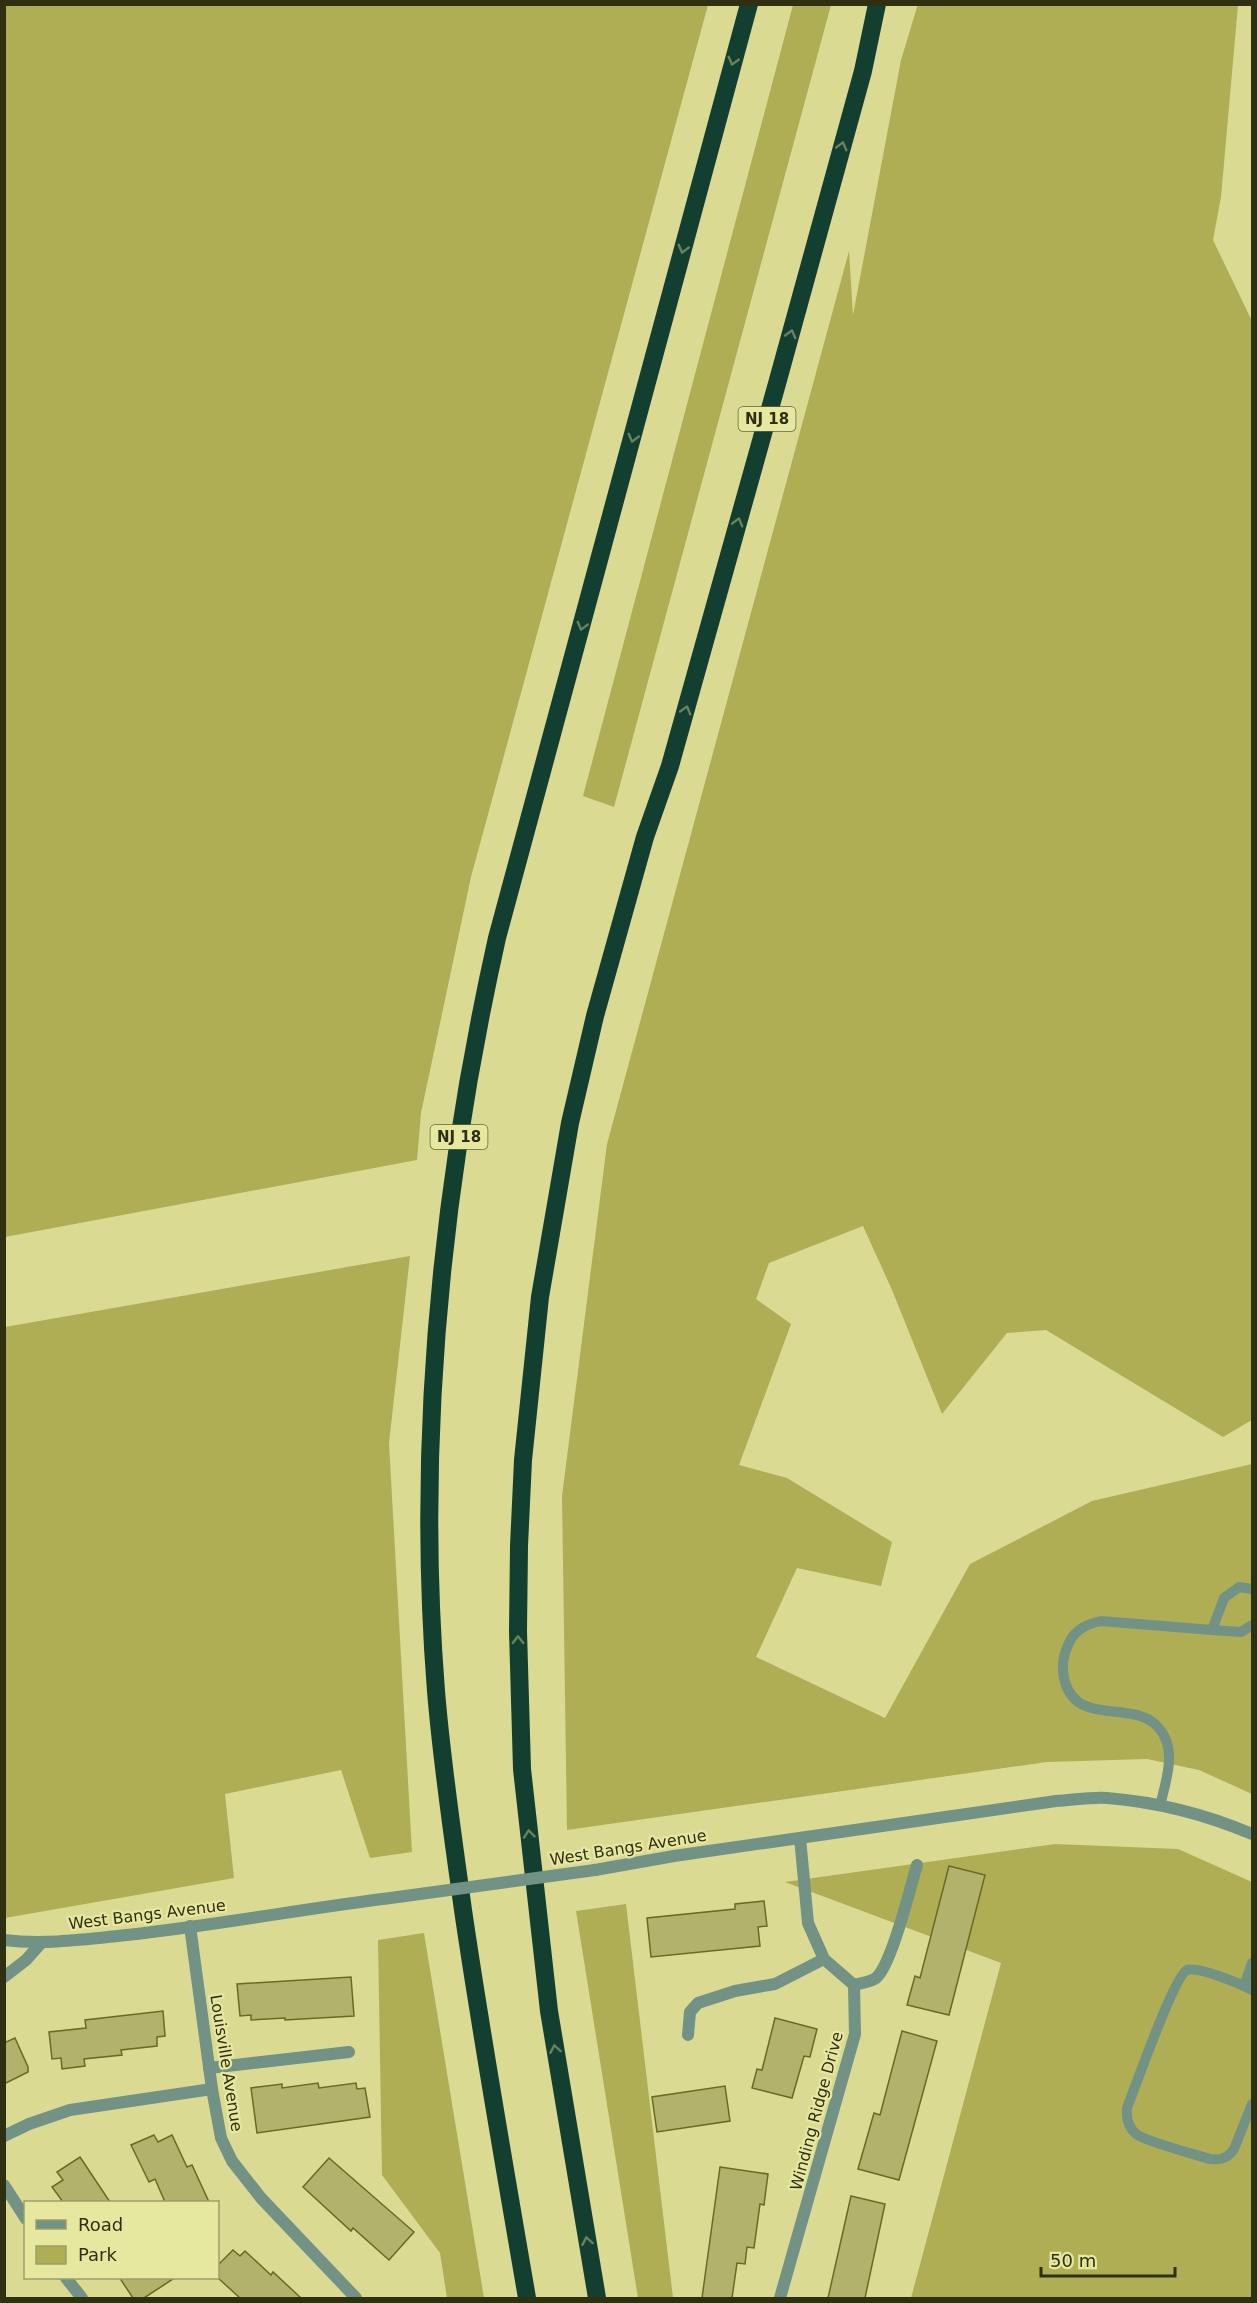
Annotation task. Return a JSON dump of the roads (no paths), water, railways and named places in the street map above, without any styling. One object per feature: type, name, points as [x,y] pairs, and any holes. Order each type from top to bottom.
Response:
[{"type":"highway","name":"NJ 18","points":[[527,2298],[478,2011],[444,1777],[436,1688],[430,1528],[430,1452],[440,1283],[470,1069],[497,938],[747,4]]},
{"type":"highway","name":"NJ 18","points":[[597,2298],[549,2012],[522,1769],[518,1631],[519,1546],[523,1460],[540,1297],[570,1123],[595,1016],[645,837],[676,743],[863,71],[877,4]]},
{"type":"highway","points":[[863,71],[891,4]]},
{"type":"street","name":"West Bangs Avenue","points":[[4,1940],[68,1941],[190,1926],[594,1870],[1056,1801],[1106,1798],[1160,1806],[1209,1817],[1252,1834]]},
{"type":"street","points":[[800,1838],[808,1923],[824,1959],[854,1985],[874,1980],[881,1972],[891,1950],[917,1865]]},
{"type":"street","name":"Louisville Avenue","points":[[190,1926],[212,2089],[221,2138],[232,2161],[261,2198],[356,2298]]},
{"type":"street","points":[[4,1977],[26,1960],[42,1942]]},
{"type":"street","points":[[688,2035],[690,2012],[698,2003],[735,1991],[775,1984],[824,1959]]},
{"type":"street","name":"Winding Ridge Drive","points":[[780,2298],[855,2034],[854,1985]]},
{"type":"street","points":[[209,2068],[349,2052]]},
{"type":"street","points":[[4,2136],[29,2124],[70,2110],[212,2089]]},
{"type":"street","points":[[6,2188],[24,2216]]},
{"type":"street","points":[[68,2279],[82,2298]]},
{"type":"lane","points":[[1212,1630],[1224,1598],[1239,1587],[1252,1588]]},
{"type":"lane","points":[[1160,1806],[1169,1756],[1164,1735],[1146,1718],[1129,1713],[1090,1709],[1076,1701],[1064,1680],[1065,1651],[1071,1638],[1089,1623],[1101,1621],[1241,1632],[1252,1626]]},
{"type":"lane","points":[[1252,1963],[1248,1988],[1202,1971],[1191,1969],[1185,1971],[1177,1983],[1164,2014],[1127,2108],[1126,2117],[1129,2127],[1141,2136],[1210,2159],[1221,2160],[1230,2156],[1234,2150],[1252,2104]]}]
